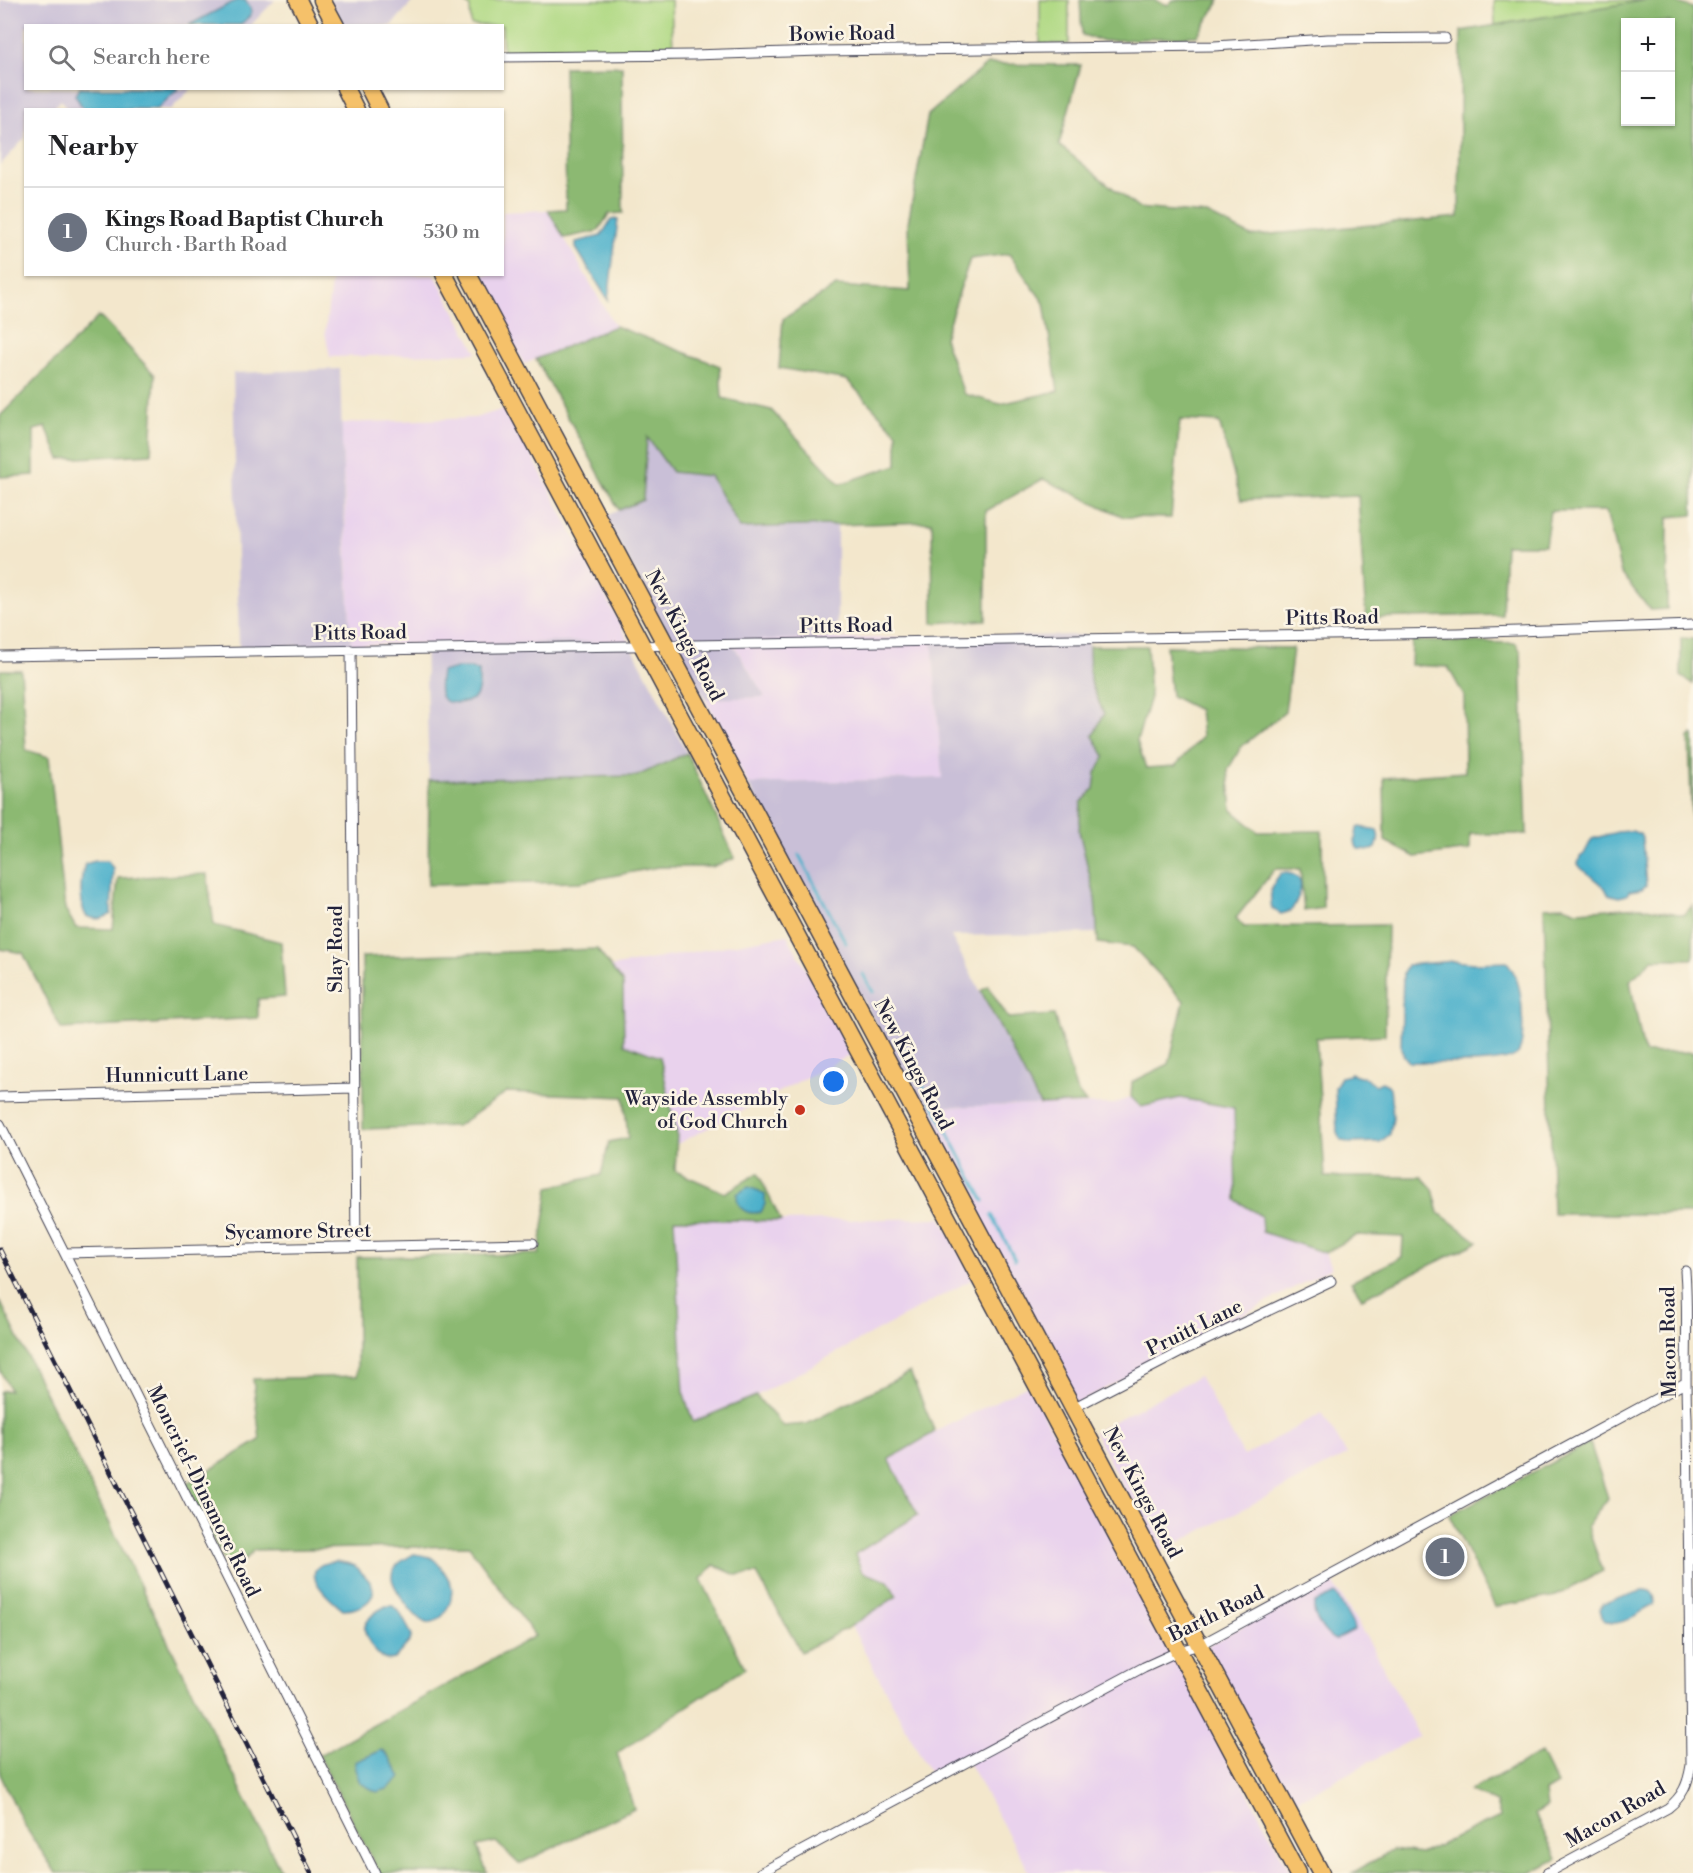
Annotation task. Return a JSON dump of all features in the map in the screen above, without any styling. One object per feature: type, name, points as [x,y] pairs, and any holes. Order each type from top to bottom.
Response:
[{"type":"highway","points":[[297,0],[309,21]]},
{"type":"highway","points":[[323,1],[335,24]]},
{"type":"highway","points":[[346,90],[355,108]]},
{"type":"highway","points":[[370,90],[379,108]]},
{"type":"highway","points":[[445,276],[1297,1873]]},
{"type":"highway","name":"New Kings Road","points":[[469,276],[1321,1873]]},
{"type":"street","points":[[309,21],[323,1]]},
{"type":"street","name":"Bowie Road","points":[[504,57],[1182,47],[1340,39],[1444,38]]},
{"type":"street","points":[[493,366],[512,355]]},
{"type":"street","name":"Pitts Road","points":[[0,656],[1457,633],[1693,625]]},
{"type":"street","name":"Slay Road","points":[[351,650],[356,1247]]},
{"type":"street","points":[[823,984],[842,974]]},
{"type":"street","name":"Hunnicutt Lane","points":[[0,1097],[354,1088]]},
{"type":"street","name":"Moncrief-Dinsmore Road","points":[[0,1124],[375,1873]]},
{"type":"street","name":"Sycamore Street","points":[[64,1252],[533,1243]]},
{"type":"street","name":"Macon Road","points":[[1547,1873],[1668,1808],[1678,1801],[1689,1779],[1691,1765],[1685,1383],[1688,1306],[1685,1271]]},
{"type":"street","name":"Pruitt Lane","points":[[1074,1408],[1179,1353],[1331,1281]]},
{"type":"street","points":[[1001,1318],[1020,1307]]},
{"type":"street","name":"Barth Road","points":[[760,1873],[1098,1692],[1179,1651],[1200,1645],[1685,1383]]},
{"type":"shaded area","points":[[0,0],[275,0],[252,24],[24,24],[24,90],[190,90],[172,108],[66,108],[61,100],[53,108],[24,108],[24,139],[0,165]]},
{"type":"shaded area","points":[[329,0],[414,0],[393,24],[342,24]]},
{"type":"shaded area","points":[[548,210],[615,326],[524,364],[477,276],[504,276],[504,212]]},
{"type":"shaded area","points":[[332,276],[436,276],[477,353],[330,357],[325,332]]},
{"type":"shaded area","points":[[340,369],[351,645],[239,647],[233,373]]},
{"type":"shaded area","points":[[507,408],[629,641],[351,645],[341,423],[475,418]]},
{"type":"shaded area","points":[[646,436],[672,472],[710,476],[740,528],[837,525],[837,638],[731,641],[765,697],[705,699],[605,517],[619,510]]},
{"type":"shaded area","points":[[1088,635],[1090,681],[1104,714],[1093,736],[1105,756],[1096,773],[1095,789],[1081,803],[1095,897],[1097,933],[951,936],[1040,1105],[920,1107],[748,784],[942,778],[932,637]]},
{"type":"shaded area","points":[[932,637],[942,778],[748,784],[705,699],[765,697],[731,640]]},
{"type":"shaded area","points":[[629,641],[687,753],[637,776],[429,780],[425,644]]},
{"type":"shaded area","points":[[787,935],[852,1054],[677,1144],[677,1134],[624,1044],[623,983],[610,967]]},
{"type":"shaded area","points":[[1131,1097],[1141,1106],[1180,1098],[1235,1108],[1236,1200],[1261,1216],[1262,1232],[1325,1253],[1331,1268],[1076,1404],[920,1107],[1114,1104]]},
{"type":"shaded area","points":[[941,1218],[973,1279],[756,1396],[694,1422],[684,1394],[674,1219],[781,1221]]},
{"type":"shaded area","points":[[1199,1376],[1244,1456],[1322,1413],[1347,1455],[1158,1553],[1094,1432]]},
{"type":"shaded area","points":[[1028,1385],[1291,1873],[1030,1873],[964,1755],[931,1775],[851,1626],[897,1596],[888,1581],[862,1572],[855,1553],[889,1459],[935,1432]]},
{"type":"shaded area","points":[[1330,1578],[1377,1655],[1419,1736],[1290,1804],[1208,1645]]},
{"type":"green space","points":[[462,0],[671,0],[673,50],[504,53],[504,24],[471,24],[470,7]]},
{"type":"green space","points":[[1040,0],[1069,0],[1069,44],[1040,44]]},
{"type":"green space","points":[[1080,0],[1154,0],[1168,5],[1173,0],[1220,0],[1197,36],[1104,41],[1082,35]]},
{"type":"green space","points":[[1494,0],[1646,0],[1495,25]]},
{"type":"green space","points":[[1646,0],[1670,0],[1693,8],[1693,515],[1668,517],[1667,609],[1650,610],[1621,573],[1606,511],[1550,511],[1545,545],[1505,545],[1502,615],[1366,618],[1358,496],[1241,500],[1219,422],[1180,420],[1171,518],[1124,517],[1043,479],[986,511],[986,620],[933,623],[932,522],[740,528],[710,476],[672,472],[647,437],[643,500],[619,510],[536,359],[615,326],[720,366],[722,398],[771,410],[840,484],[897,465],[897,433],[847,380],[779,368],[783,319],[836,286],[910,291],[908,223],[928,115],[987,64],[1081,65],[1059,145],[1138,208],[1207,214],[1251,236],[1459,217],[1461,31]],"holes":[[[1009,254],[1044,303],[1058,391],[1000,404],[964,394],[944,338],[970,259]]]},
{"type":"green space","points":[[622,66],[623,213],[609,214],[598,231],[564,238],[548,210],[566,209],[564,67]]},
{"type":"green space","points":[[99,316],[155,375],[151,454],[60,459],[46,427],[34,430],[34,475],[0,477],[0,416]]},
{"type":"green space","points":[[1681,638],[1693,639],[1693,684],[1681,676]]},
{"type":"green space","points":[[1412,641],[1516,643],[1521,653],[1527,834],[1470,834],[1470,850],[1415,857],[1385,841],[1384,778],[1465,772],[1464,696],[1448,667],[1411,665]]},
{"type":"green space","points":[[1089,646],[1147,646],[1150,697],[1137,741],[1146,768],[1175,766],[1202,737],[1199,710],[1171,696],[1166,646],[1293,648],[1285,712],[1241,747],[1228,770],[1232,810],[1258,832],[1322,831],[1323,908],[1304,911],[1300,869],[1275,869],[1236,918],[1244,927],[1387,925],[1385,1035],[1316,1038],[1325,1177],[1422,1177],[1433,1189],[1439,1213],[1478,1242],[1362,1298],[1351,1282],[1402,1257],[1403,1237],[1357,1235],[1325,1253],[1262,1232],[1261,1216],[1236,1200],[1234,1108],[1180,1098],[1141,1107],[1131,1097],[1132,1082],[1169,1064],[1184,1001],[1133,947],[1098,943],[1095,897],[1079,831],[1081,803],[1094,789],[1096,773],[1105,756],[1093,736],[1104,714],[1090,681]]},
{"type":"green space","points":[[0,670],[21,670],[26,750],[49,757],[65,909],[76,928],[113,929],[118,878],[207,874],[214,925],[281,942],[285,997],[258,999],[258,1018],[61,1029],[23,953],[0,949]]},
{"type":"green space","points":[[1693,734],[1693,841],[1689,737]]},
{"type":"green space","points":[[687,753],[735,858],[712,867],[659,867],[580,882],[428,885],[429,780],[637,776]]},
{"type":"green space","points":[[1693,905],[1693,959],[1653,959],[1630,981],[1644,1053],[1693,1052],[1693,1214],[1553,1214],[1544,907],[1564,906],[1577,911],[1641,907],[1684,915]]},
{"type":"green space","points":[[597,949],[623,983],[624,1044],[660,1057],[677,1134],[675,1171],[725,1193],[758,1173],[781,1221],[674,1219],[684,1394],[693,1422],[756,1396],[783,1426],[807,1424],[910,1372],[935,1432],[889,1459],[918,1515],[855,1554],[862,1572],[888,1581],[897,1596],[851,1626],[801,1652],[757,1574],[736,1575],[714,1565],[701,1579],[745,1668],[617,1753],[634,1809],[519,1864],[496,1842],[477,1846],[487,1873],[379,1873],[319,1755],[535,1636],[469,1546],[254,1550],[231,1574],[186,1484],[260,1440],[253,1379],[357,1376],[357,1257],[539,1254],[549,1187],[601,1175],[609,1142],[628,1138],[624,1097],[507,1092],[457,1126],[363,1129],[362,957]]},
{"type":"green space","points":[[988,986],[1008,1018],[1054,1015],[1076,1090],[1086,1103],[1040,1105],[981,991]]},
{"type":"green space","points":[[0,1301],[282,1873],[56,1873],[24,1825],[0,1774],[0,1391],[10,1390],[0,1370]]},
{"type":"green space","points":[[1590,1443],[1608,1498],[1587,1526],[1603,1571],[1556,1596],[1495,1607],[1449,1515]]},
{"type":"green space","points":[[1541,1753],[1557,1785],[1545,1792],[1547,1807],[1535,1814],[1557,1859],[1530,1873],[1352,1873],[1393,1850],[1420,1854],[1500,1817],[1496,1803],[1469,1791]]},
{"type":"water","points":[[237,0],[245,0],[251,8],[251,15],[241,24],[191,24]]},
{"type":"water","points":[[78,90],[177,90],[158,108],[83,108],[75,95]]},
{"type":"water","points":[[618,219],[608,300],[576,248],[576,242],[601,236],[611,220]]},
{"type":"water","points":[[457,668],[471,668],[479,671],[479,687],[473,699],[452,703],[441,696],[440,677],[441,672]]},
{"type":"water","points":[[1360,827],[1377,830],[1379,839],[1376,848],[1358,849],[1355,839],[1357,829]]},
{"type":"water","points":[[1632,831],[1640,834],[1642,838],[1646,885],[1642,889],[1629,891],[1627,895],[1619,897],[1608,894],[1605,888],[1581,868],[1578,864],[1580,857],[1592,839],[1617,832]]},
{"type":"water","points":[[107,861],[113,868],[111,914],[99,919],[86,916],[81,898],[85,864]]},
{"type":"water","points":[[1281,873],[1296,876],[1301,886],[1291,911],[1281,914],[1272,909],[1271,890]]},
{"type":"water","points":[[1454,961],[1507,962],[1511,968],[1520,993],[1523,1028],[1521,1048],[1513,1057],[1486,1062],[1450,1063],[1409,1062],[1404,1056],[1401,1048],[1403,973],[1407,965]]},
{"type":"water","points":[[1350,1073],[1363,1077],[1375,1085],[1382,1082],[1390,1088],[1393,1118],[1390,1134],[1380,1142],[1349,1143],[1341,1140],[1337,1132],[1335,1087],[1341,1077],[1350,1075]]},
{"type":"water","points":[[748,1187],[765,1195],[765,1204],[761,1212],[751,1213],[741,1208],[737,1194]]},
{"type":"water","points":[[414,1554],[432,1558],[444,1572],[452,1589],[448,1607],[440,1618],[431,1623],[417,1617],[400,1595],[393,1581],[393,1572],[397,1566]]},
{"type":"water","points":[[336,1561],[355,1566],[371,1583],[372,1596],[364,1605],[343,1610],[322,1590],[314,1575],[316,1569],[323,1564]]},
{"type":"water","points":[[1645,1590],[1654,1595],[1654,1605],[1629,1619],[1616,1623],[1603,1620],[1600,1609],[1603,1603]]},
{"type":"water","points":[[1336,1594],[1354,1630],[1335,1640],[1319,1624],[1314,1608],[1315,1603]]},
{"type":"water","points":[[386,1606],[393,1606],[400,1613],[412,1635],[410,1641],[394,1659],[390,1660],[384,1659],[377,1653],[365,1630],[366,1623],[371,1617]]},
{"type":"water","points":[[382,1750],[401,1777],[387,1789],[377,1792],[360,1783],[355,1762]]},
{"type":"waterway","points":[[799,855],[846,943]]},
{"type":"waterway","points":[[863,974],[873,992]]},
{"type":"waterway","points":[[900,1043],[984,1201]]},
{"type":"waterway","points":[[992,1215],[1015,1260]]},
{"type":"railway","points":[[0,1250],[311,1873]]},
{"type":"place","name":"Wayside Assembly of God Church","points":[[800,1110]]},
{"type":"place","name":"Kings Road Baptist Church","points":[[1445,1557]]}]
